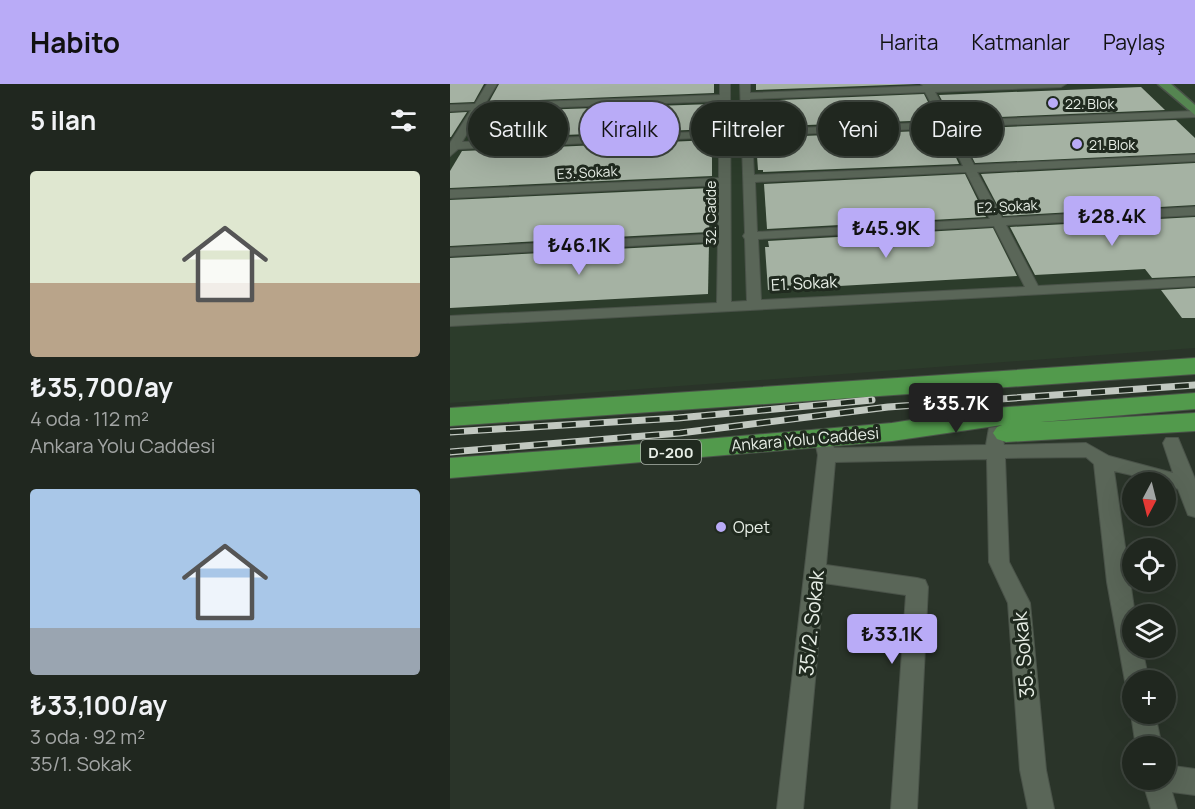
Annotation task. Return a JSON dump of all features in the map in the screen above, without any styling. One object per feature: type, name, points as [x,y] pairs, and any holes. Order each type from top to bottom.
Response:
[{"type":"highway","points":[[826,392],[1045,365],[1195,354]]},
{"type":"highway","points":[[450,417],[1195,366]]},
{"type":"highway","name":"Ankara Yolu Caddesi","points":[[450,468],[659,453],[825,446],[892,432],[981,418],[1195,401]]},
{"type":"highway","points":[[892,432],[994,442],[1064,431],[1195,422]]},
{"type":"main road","points":[[1164,84],[1194,106]]},
{"type":"street","points":[[481,102],[492,84]]},
{"type":"street","name":"32. Cadde","points":[[725,84],[725,102]]},
{"type":"street","points":[[745,90],[1061,84]]},
{"type":"street","points":[[928,86],[936,102]]},
{"type":"street","points":[[568,104],[725,98]]},
{"type":"street","points":[[1003,120],[1194,106]]},
{"type":"street","points":[[450,108],[468,107]]},
{"type":"street","points":[[452,148],[468,123]]},
{"type":"street","points":[[806,130],[911,126]]},
{"type":"street","points":[[452,148],[691,136]]},
{"type":"street","name":"32. Cadde","points":[[724,306],[726,156]]},
{"type":"street","points":[[748,156],[749,236],[754,304]]},
{"type":"street","points":[[963,156],[1033,289]]},
{"type":"street","points":[[749,179],[1195,159]]},
{"type":"street","name":"E3. Sokak","points":[[450,194],[725,181]]},
{"type":"street","name":"E2. Sokak","points":[[749,236],[1195,211]]},
{"type":"street","points":[[450,252],[725,237]]},
{"type":"street","name":"E1. Sokak","points":[[450,321],[1195,282]]},
{"type":"street","points":[[1064,431],[1095,455],[1135,670]]},
{"type":"street","points":[[825,446],[994,442],[1095,455],[1191,484]]},
{"type":"street","name":"35. Sokak","points":[[994,442],[999,562],[1019,603],[1033,770],[1041,809]]},
{"type":"street","points":[[1172,442],[1191,484],[1195,509]]},
{"type":"street","name":"35/2. Sokak","points":[[790,809],[817,573],[825,446]]},
{"type":"street","points":[[817,573],[917,587],[904,809]]},
{"type":"street","points":[[1176,779],[1195,782]]},
{"type":"street","points":[[1158,790],[1164,809]]},
{"type":"shaded area","points":[[450,84],[1195,84],[1195,348],[450,403]]},
{"type":"building","points":[[450,84],[484,84],[474,102],[450,103]]},
{"type":"building","points":[[499,84],[714,84],[714,93],[489,102]]},
{"type":"building","points":[[756,84],[917,84],[756,90]]},
{"type":"building","name":"22. Blok","points":[[1141,87],[1165,110],[1003,117],[1003,102],[943,102],[939,95]]},
{"type":"building","points":[[924,94],[928,102],[911,102],[911,121],[899,121],[899,102],[818,102],[818,125],[806,125],[806,102],[757,101]]},
{"type":"building","points":[[679,105],[691,105],[691,130],[679,130]]},
{"type":"building","points":[[568,109],[580,109],[580,134],[568,135]]},
{"type":"building","points":[[467,112],[451,137],[450,137],[450,113]]},
{"type":"building","name":"21. Blok","points":[[1176,120],[1195,138],[1195,153],[975,163],[972,156],[1003,156],[1003,127]]},
{"type":"building","points":[[911,131],[911,156],[955,156],[959,164],[763,172],[763,170],[758,170],[757,156],[806,156],[806,136],[818,135],[818,156],[899,156],[899,132]]},
{"type":"building","points":[[679,141],[691,141],[691,156],[712,156],[712,176],[450,188],[450,171],[462,151],[468,151],[468,156],[568,156],[568,146],[580,146],[580,156],[679,156]]},
{"type":"building","points":[[1195,163],[1195,205],[1003,216],[981,174]]},
{"type":"building","points":[[965,174],[986,217],[767,229],[764,184]]},
{"type":"building","points":[[711,188],[709,232],[450,246],[450,200]]},
{"type":"building","points":[[1195,217],[1195,276],[1152,278],[1145,269],[1035,275],[1010,227]]},
{"type":"building","points":[[993,228],[1017,276],[768,290],[765,247],[769,247],[768,241]]},
{"type":"building","points":[[709,244],[708,294],[450,308],[450,258]]},
{"type":"building","points":[[1195,288],[1195,318],[1182,318],[1161,290]]},
{"type":"railway","points":[[450,452],[680,433],[888,407],[1195,385]]},
{"type":"railway","points":[[450,432],[678,418],[872,400]]},
{"type":"place","name":"22. Blok","points":[[1053,103]]},
{"type":"place","name":"21. Blok","points":[[1077,144]]},
{"type":"place","name":"Opet","points":[[721,527]]}]
